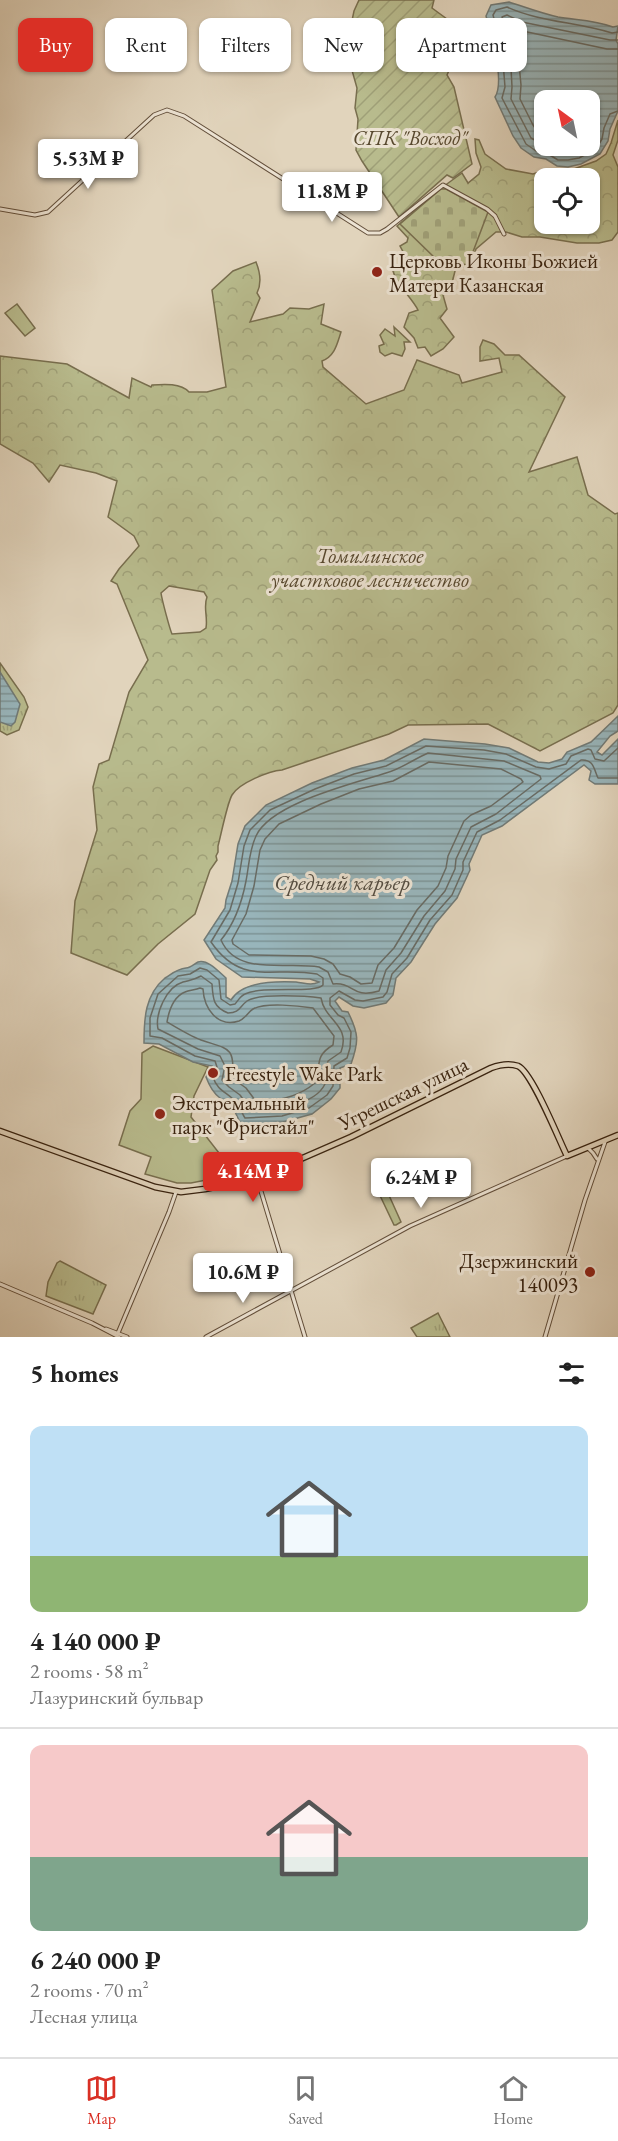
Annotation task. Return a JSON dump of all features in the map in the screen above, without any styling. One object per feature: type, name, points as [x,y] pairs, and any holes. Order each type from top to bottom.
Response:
[{"type":"main road","name":"Угрешская улица","points":[[0,1131],[124,1176],[176,1192],[205,1189],[257,1178],[318,1152],[503,1064],[518,1066],[530,1077],[567,1156]]},
{"type":"main road","points":[[567,1156],[618,1135]]},
{"type":"street","points":[[0,209],[35,215],[48,212],[158,112],[167,110],[184,116],[368,232],[376,233],[387,230],[443,185],[487,209],[495,216],[504,234]]},
{"type":"street","points":[[545,1337],[605,1140]]},
{"type":"street","points":[[587,1148],[597,1161]]},
{"type":"street","points":[[206,1337],[410,1226],[567,1156]]},
{"type":"street","points":[[257,1178],[305,1337]]},
{"type":"street","points":[[119,1335],[176,1192]]},
{"type":"street","points":[[0,1284],[127,1337]]},
{"type":"green space","name":"СПК \"Восход\"","points":[[359,0],[434,0],[432,8],[446,18],[396,18],[396,72],[448,72],[447,75],[454,87],[472,164],[453,178],[447,175],[399,217],[356,150],[357,88],[352,72],[384,72],[384,18],[353,18]]},
{"type":"green space","points":[[618,120],[618,140],[613,155],[618,167],[618,232],[612,240],[599,243],[577,243],[496,232],[476,249],[470,267],[456,267],[450,291],[443,295],[447,309],[440,318],[454,337],[443,349],[431,356],[425,347],[418,348],[414,338],[404,327],[409,313],[418,310],[397,281],[393,271],[408,264],[400,246],[407,242],[408,238],[397,226],[462,173],[468,183],[479,174],[481,167],[476,153],[475,139],[479,140],[485,154],[506,169],[534,174],[534,234],[600,234],[600,168],[577,168],[596,161],[606,154]]},
{"type":"green space","points":[[441,189],[446,189],[488,212],[468,265],[436,259],[400,224]]},
{"type":"green space","name":"Томилинское участковое лесничество","points":[[256,262],[260,281],[257,293],[260,298],[250,322],[283,314],[290,308],[309,309],[324,304],[321,324],[341,332],[333,353],[322,361],[323,367],[366,404],[404,390],[417,360],[459,375],[462,383],[502,372],[499,358],[480,361],[480,347],[483,340],[494,344],[505,355],[519,355],[565,397],[529,472],[577,457],[588,495],[615,514],[618,513],[618,705],[613,713],[540,751],[488,724],[408,725],[389,734],[247,782],[230,799],[218,846],[217,860],[210,870],[195,914],[158,944],[127,975],[71,953],[75,901],[97,830],[93,787],[99,764],[109,760],[129,692],[148,660],[117,584],[111,581],[139,546],[134,536],[108,517],[117,481],[96,473],[60,465],[49,482],[33,463],[0,444],[0,356],[67,364],[129,398],[132,378],[151,387],[162,384],[172,385],[182,387],[189,392],[207,392],[226,387],[212,290],[233,271]],"holes":[[[169,586],[204,592],[207,597],[206,628],[200,632],[172,634],[161,593]]]},
{"type":"green space","points":[[17,304],[35,328],[25,336],[5,313]]},
{"type":"green space","points":[[394,327],[410,342],[404,342],[405,349],[402,356],[392,353],[385,356],[380,352],[379,346],[384,344],[380,335],[385,329],[395,336]]},
{"type":"green space","points":[[0,663],[24,697],[28,707],[19,730],[7,735],[0,731]]},
{"type":"green space","name":"Экстремальный парк \"Фристайл\"","points":[[153,1046],[208,1067],[194,1096],[191,1117],[226,1162],[227,1176],[191,1183],[177,1183],[145,1174],[151,1157],[119,1145],[130,1111],[141,1099],[142,1053]]},
{"type":"green space","points":[[381,1181],[401,1222],[396,1225],[375,1185]]},
{"type":"green space","points":[[60,1261],[106,1285],[93,1314],[46,1296],[48,1282]]},
{"type":"green space","points":[[438,1313],[450,1337],[417,1337],[411,1328]]},
{"type":"water","points":[[509,2],[558,17],[618,26],[616,40],[618,44],[618,111],[610,129],[608,141],[600,154],[600,90],[534,90],[534,156],[596,156],[581,164],[568,167],[557,166],[546,159],[534,157],[521,148],[495,97],[498,90],[498,72],[527,72],[527,18],[487,18],[491,5]]},
{"type":"water","points":[[0,672],[20,704],[15,722],[11,726],[0,722]]},
{"type":"water","name":"Средний карьер","points":[[618,716],[618,731],[610,736],[597,752],[602,755],[618,739],[618,784],[595,784],[589,780],[591,771],[584,765],[502,826],[482,835],[457,898],[435,924],[411,962],[396,978],[393,995],[386,1003],[364,1008],[353,1006],[339,997],[335,1001],[342,1011],[348,1012],[352,1020],[357,1038],[355,1049],[351,1064],[340,1068],[342,1077],[340,1088],[331,1099],[312,1114],[283,1122],[242,1125],[232,1107],[210,1086],[206,1077],[212,1066],[193,1062],[159,1044],[144,1043],[145,1016],[153,992],[165,978],[198,962],[206,962],[226,978],[226,997],[231,1000],[243,989],[260,984],[319,982],[310,979],[242,977],[216,959],[204,940],[225,908],[238,844],[245,826],[266,805],[312,783],[352,768],[384,760],[424,739],[509,748],[538,762],[549,763],[562,759],[567,752],[591,742]]},
{"type":"place","name":"Церковь Иконы Божией Матери Казанская","points":[[377,272]]},
{"type":"place","name":"Freestyle Wake Park","points":[[213,1073]]},
{"type":"place","name":"Экстремальный парк \"Фристайл\"","points":[[160,1114]]},
{"type":"place","name":"Дзержинский 140093","points":[[590,1272]]}]
